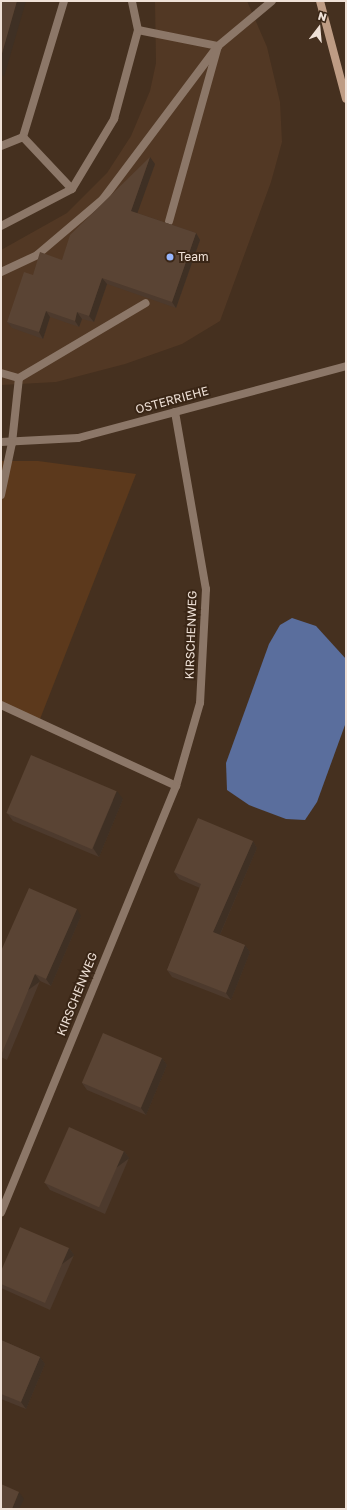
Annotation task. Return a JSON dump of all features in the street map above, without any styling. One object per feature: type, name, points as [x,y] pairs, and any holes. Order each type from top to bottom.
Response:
[{"type":"main road","points":[[320,1],[346,99]]},
{"type":"street","points":[[23,137],[64,1]]},
{"type":"street","points":[[1,226],[72,189],[114,119],[138,30],[132,1]]},
{"type":"street","points":[[1,272],[37,255],[103,199],[218,46],[272,1]]},
{"type":"street","points":[[138,30],[218,46]]},
{"type":"street","points":[[169,221],[218,46]]},
{"type":"street","points":[[1,146],[23,137]]},
{"type":"street","points":[[23,137],[72,189]]},
{"type":"street","points":[[1,217],[13,221]]},
{"type":"street","points":[[1,373],[18,378],[146,303]]},
{"type":"street","name":"OSTERRIEHE","points":[[1,442],[12,443],[78,438],[346,366]]},
{"type":"street","points":[[1,495],[12,443],[18,378]]},
{"type":"street","name":"KIRSCHENWEG","points":[[1,1212],[176,786],[200,703],[206,589],[174,412]]},
{"type":"street","points":[[1,705],[176,786]]},
{"type":"shaded area","points":[[155,1],[247,1],[267,47],[280,102],[282,142],[271,182],[220,321],[182,344],[125,364],[56,382],[1,385],[1,250],[67,213],[107,173],[131,136],[150,91],[156,63]]},
{"type":"shaded area","points":[[1,461],[38,461],[136,474],[40,719],[1,703]]},
{"type":"water","points":[[292,618],[316,626],[346,659],[345,725],[317,802],[305,820],[286,819],[249,805],[227,790],[226,763],[269,644],[280,625]]},
{"type":"building","points":[[1,1],[17,1],[1,57]]},
{"type":"building","points":[[150,157],[131,211],[196,233],[172,302],[102,278],[89,316],[77,312],[75,321],[46,311],[39,332],[7,322],[24,272],[33,275],[40,252],[62,260],[70,235]]},
{"type":"building","points":[[31,755],[117,791],[92,849],[6,813]]},
{"type":"building","points":[[198,818],[253,841],[213,932],[245,945],[226,993],[167,970],[201,884],[174,872]]},
{"type":"building","points":[[29,888],[77,909],[46,979],[35,974],[2,1053],[1,951]]},
{"type":"building","points":[[103,1033],[162,1058],[141,1108],[82,1083]]},
{"type":"building","points":[[69,1127],[124,1151],[99,1207],[44,1183]]},
{"type":"building","points":[[20,1227],[69,1248],[45,1303],[1,1284],[1,1271]]},
{"type":"building","points":[[1,1340],[40,1357],[21,1402],[1,1394]]},
{"type":"building","points":[[1,1484],[19,1492],[12,1509],[1,1509]]},
{"type":"place","name":"Team","points":[[170,257]]}]
